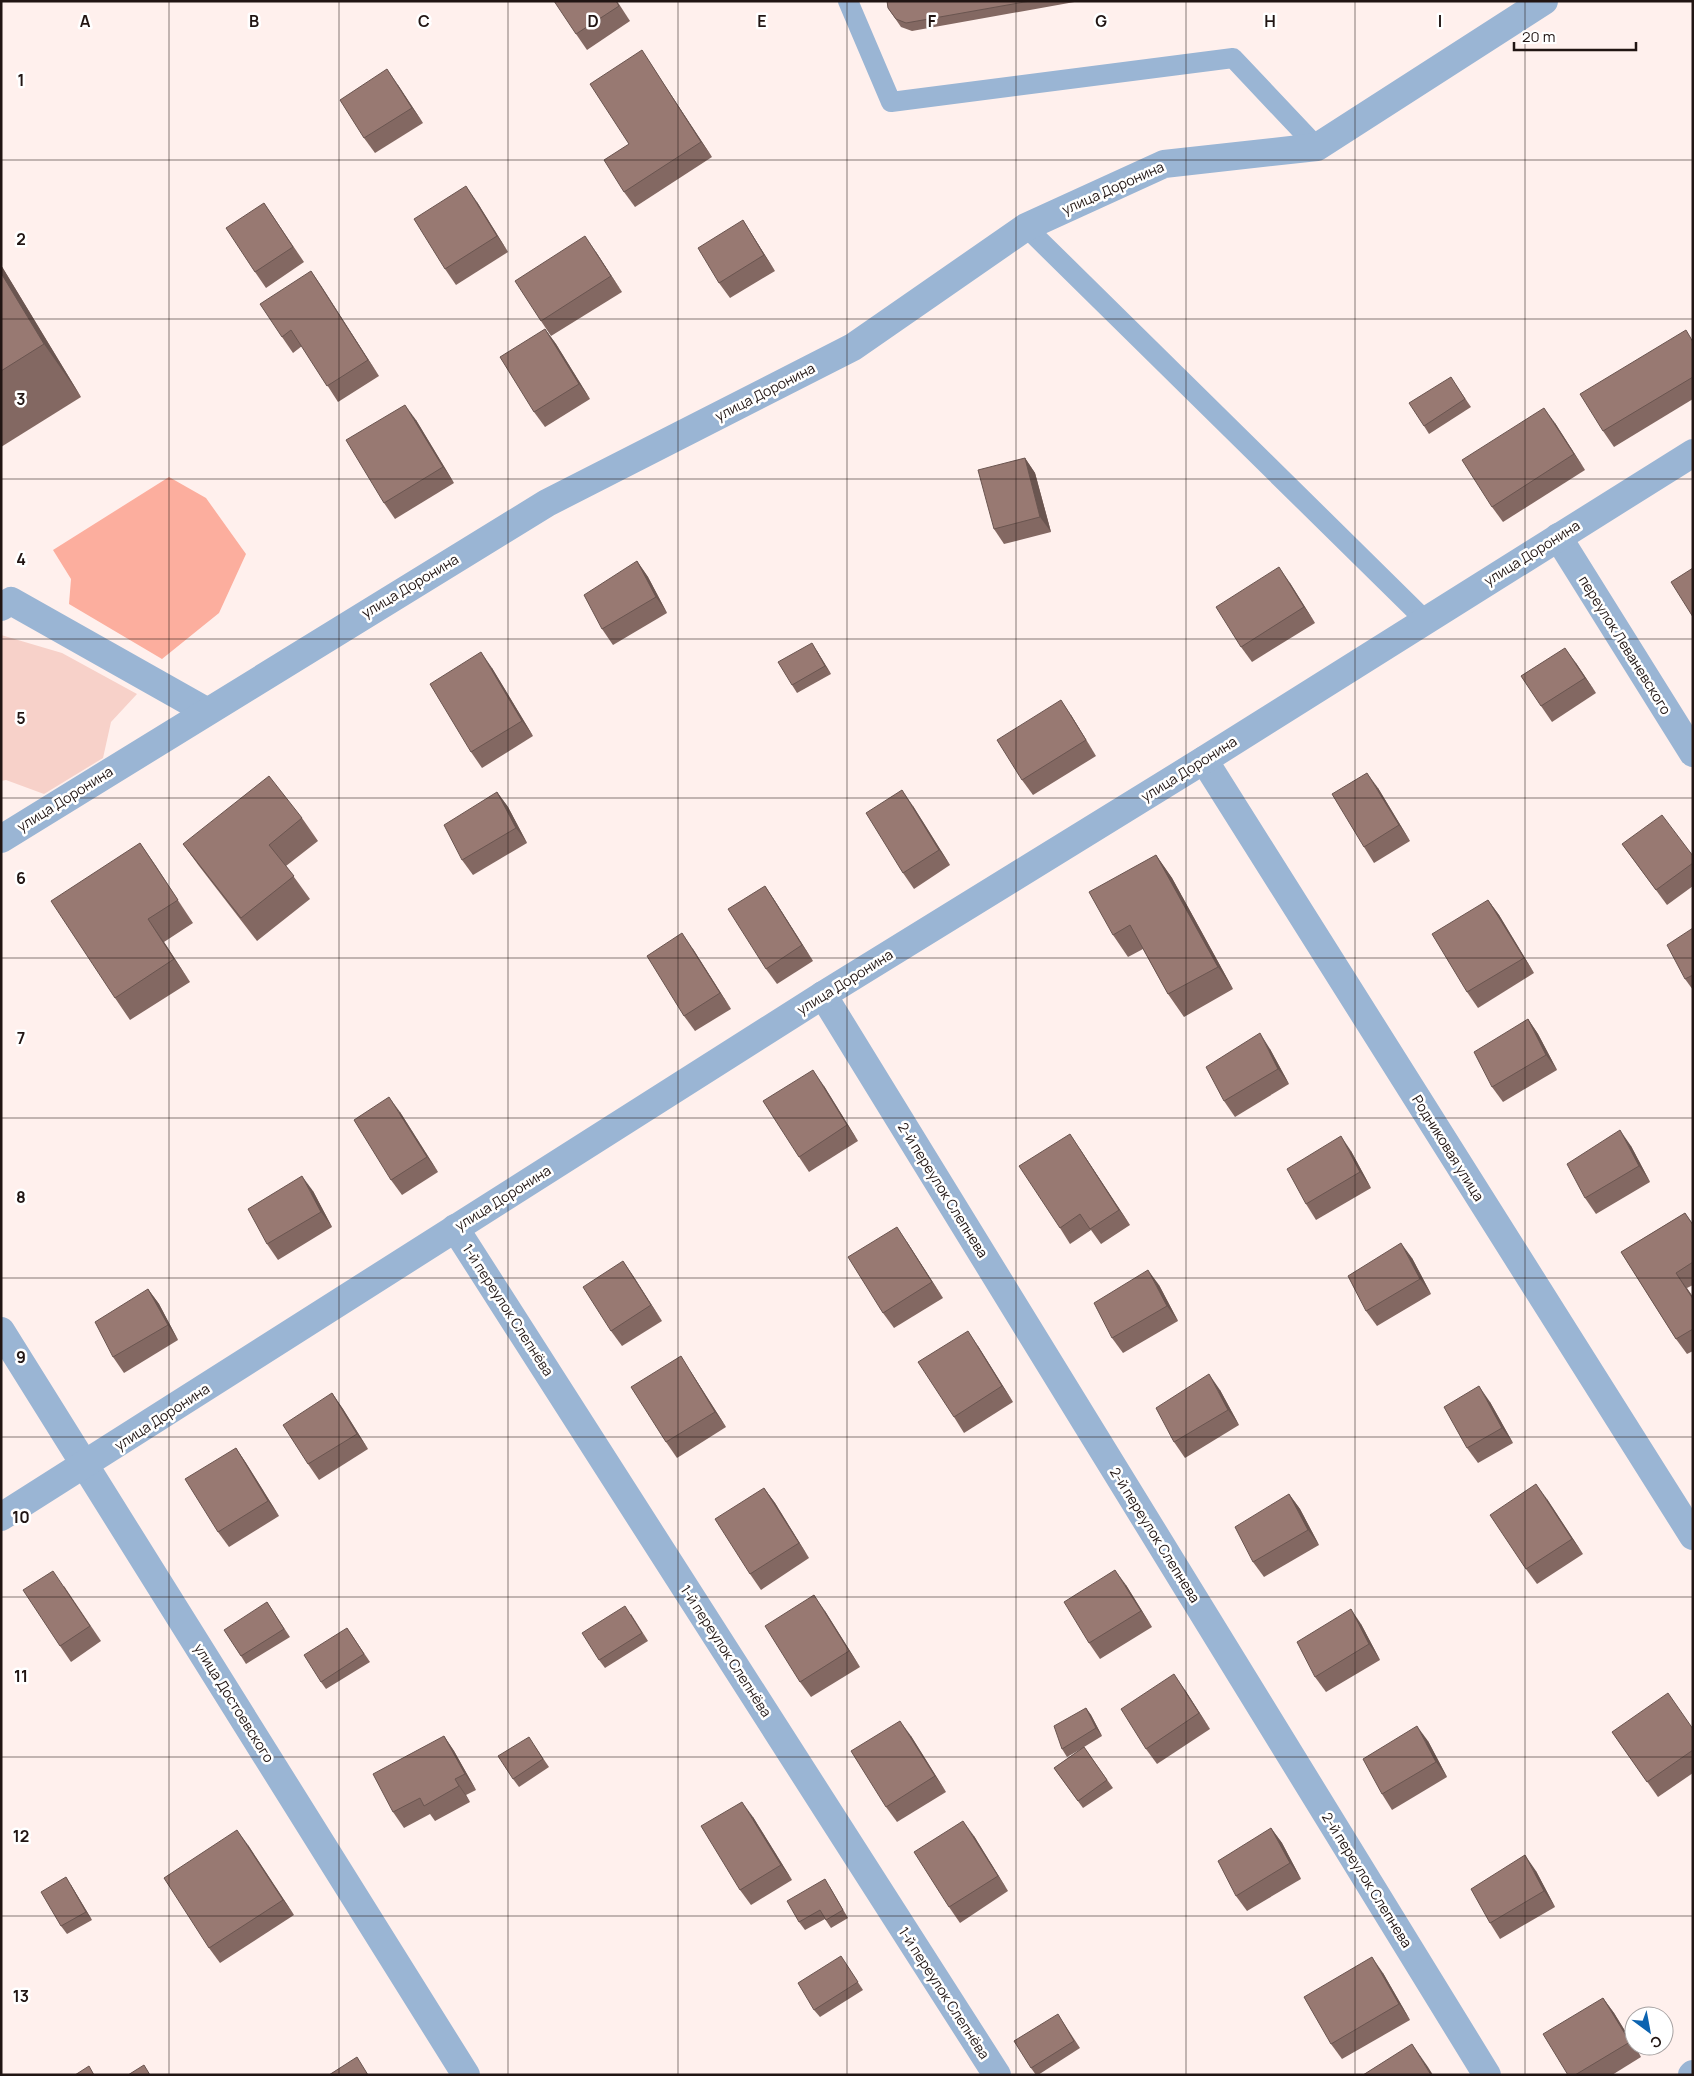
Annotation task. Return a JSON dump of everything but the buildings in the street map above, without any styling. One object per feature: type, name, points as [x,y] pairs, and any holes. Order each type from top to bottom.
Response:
[{"type":"street","name":"улица Доронина","points":[[1,838],[546,503],[853,347],[1026,227],[1164,164],[1317,147],[1544,1]]},
{"type":"street","name":"улица Доронина","points":[[1,1517],[86,1465],[823,995],[1204,760],[1693,453]]},
{"type":"street","name":"переулок Леваневского","points":[[1558,538],[1693,753]]},
{"type":"street","points":[[1,607],[12,601],[206,711]]},
{"type":"street","name":"Родниковая улица","points":[[1204,760],[1693,1536]]},
{"type":"street","name":"2-й переулок Слепнева","points":[[823,995],[1487,2075]]},
{"type":"street","name":"1-й переулок Слепнёва","points":[[455,1228],[997,2075]]},
{"type":"street","name":"улица Достоевского","points":[[1,1332],[466,2075]]},
{"type":"lane","points":[[848,1],[891,102],[1233,58],[1317,147]]},
{"type":"lane","points":[[1026,227],[1426,621]]},
{"type":"shaded area","points":[[169,477],[206,498],[246,554],[219,613],[162,659],[69,604],[71,579],[53,550]]},
{"type":"shaded area","points":[[1,635],[62,653],[137,694],[111,722],[103,758],[44,794],[6,780],[1,781]]}]
